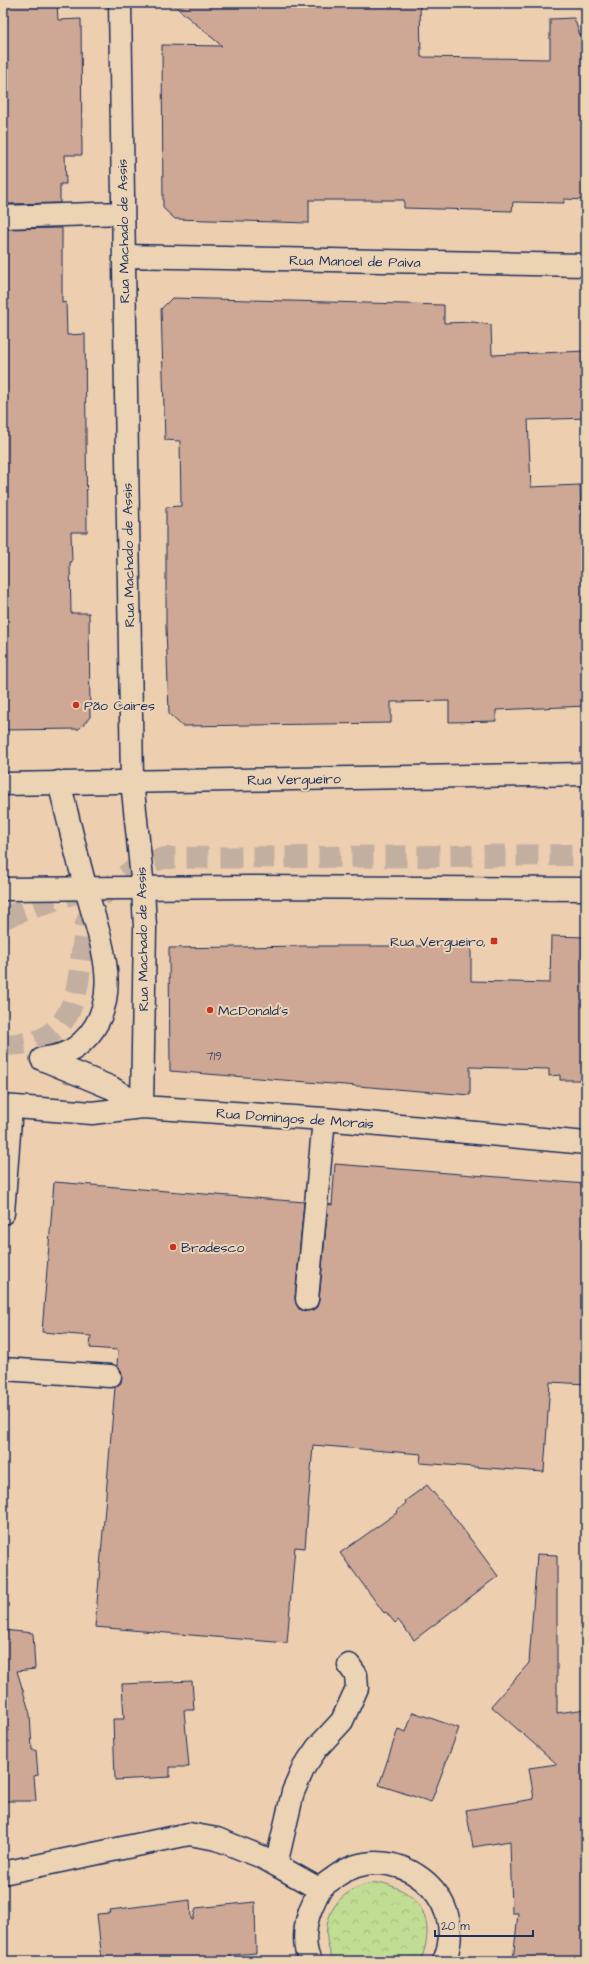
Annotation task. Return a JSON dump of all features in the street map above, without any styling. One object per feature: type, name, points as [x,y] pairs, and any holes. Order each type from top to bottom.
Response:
[{"type":"street","name":"Rua Machado de Assis","points":[[120,3],[132,781],[143,888],[144,942],[142,1106]]},
{"type":"street","points":[[3,218],[123,213]]},
{"type":"street","name":"Rua Manoel de Paiva","points":[[124,256],[586,265]]},
{"type":"street","name":"Rua Vergueiro","points":[[3,784],[586,774]]},
{"type":"street","points":[[59,782],[86,890],[102,945],[106,971],[106,996],[99,1021],[83,1042],[64,1054],[42,1059],[112,1088],[142,1106]]},
{"type":"street","points":[[3,889],[586,889]]},
{"type":"street","name":"Rua Domingos de Morais","points":[[7,1107],[92,1113],[142,1106],[324,1119],[586,1143]]},
{"type":"street","points":[[3,1213],[7,1107]]},
{"type":"street","points":[[307,1299],[324,1119]]},
{"type":"street","points":[[3,1369],[110,1376]]},
{"type":"street","points":[[276,1865],[293,1792],[304,1767],[317,1748],[342,1721],[357,1688],[356,1676],[349,1665]]},
{"type":"street","points":[[3,1873],[189,1834],[217,1838],[262,1857],[320,1890]]},
{"type":"street","points":[[310,1961],[305,1938],[307,1918],[320,1890],[344,1870],[364,1864],[385,1863],[405,1868],[423,1878],[437,1894],[446,1913],[450,1933],[447,1954],[444,1961]]},
{"type":"green space","points":[[383,1883],[408,1894],[417,1902],[423,1911],[427,1933],[421,1960],[334,1961],[329,1949],[327,1926],[335,1905],[352,1890],[366,1884]]},
{"type":"building","points":[[3,3],[57,3],[58,20],[81,19],[82,155],[65,155],[66,184],[60,184],[60,203],[3,204]]},
{"type":"building","points":[[171,3],[420,3],[421,57],[550,59],[550,19],[574,18],[580,35],[586,35],[586,200],[564,199],[564,203],[513,202],[512,211],[404,208],[404,200],[309,200],[309,223],[175,219],[163,208],[162,45],[222,46]]},
{"type":"building","points":[[62,228],[62,303],[66,302],[67,335],[85,334],[87,532],[71,532],[72,562],[70,562],[71,613],[89,613],[90,717],[79,729],[3,730],[3,229]]},
{"type":"building","points":[[172,298],[444,305],[444,323],[473,322],[491,325],[492,355],[586,351],[586,418],[528,420],[531,487],[580,485],[581,513],[586,513],[586,706],[496,710],[496,721],[449,722],[449,701],[391,702],[391,723],[182,726],[169,714],[166,627],[166,507],[181,506],[180,441],[165,440],[161,309]]},
{"type":"building","points":[[551,936],[586,937],[586,1080],[560,1080],[560,1075],[549,1076],[549,1069],[470,1067],[470,1095],[170,1071],[169,948],[471,946],[471,981],[550,983]]},
{"type":"building","points":[[335,1164],[586,1184],[586,1384],[550,1382],[544,1472],[420,1463],[421,1454],[313,1445],[305,1548],[295,1547],[287,1643],[95,1627],[115,1387],[121,1383],[122,1376],[121,1370],[117,1366],[118,1350],[90,1348],[91,1336],[42,1332],[54,1182],[304,1202],[295,1298],[299,1309],[306,1311],[313,1310],[317,1307],[319,1300],[328,1204],[332,1205]]},
{"type":"building","points":[[427,1485],[454,1517],[498,1576],[414,1640],[398,1620],[395,1623],[386,1612],[384,1613],[340,1553],[398,1512],[397,1511],[406,1503],[405,1501]]},
{"type":"building","points":[[537,1554],[557,1555],[557,1713],[586,1709],[586,1961],[513,1961],[518,1913],[512,1913],[510,1841],[473,1847],[466,1810],[534,1799],[529,1768],[557,1764],[491,1706],[529,1663]]},
{"type":"building","points":[[3,1630],[33,1633],[35,1669],[17,1671],[30,1714],[32,1750],[36,1750],[38,1775],[34,1776],[36,1801],[3,1801]]},
{"type":"building","points":[[192,1681],[194,1710],[184,1710],[189,1767],[170,1767],[170,1777],[115,1780],[113,1719],[124,1719],[122,1684]]},
{"type":"building","points":[[413,1712],[459,1728],[431,1802],[379,1785],[398,1729],[406,1732]]},
{"type":"building","points":[[190,1900],[191,1919],[193,1919],[196,1908],[255,1902],[256,1953],[231,1955],[231,1961],[102,1961],[97,1914],[111,1913],[110,1910]]},
{"type":"tunnel","points":[[3,1045],[37,1041],[54,1031],[63,1021],[74,998],[80,972],[85,927],[91,912],[98,900],[116,882],[127,874],[151,862],[164,858],[586,855]]},
{"type":"tunnel","points":[[3,918],[83,890]]},
{"type":"place","name":"Pão Caires","points":[[76,705]]},
{"type":"place","name":"Rua Vergueiro,","points":[[494,941]]},
{"type":"place","name":"McDonald's","points":[[210,1010]]},
{"type":"place","name":"Bradesco","points":[[173,1247]]}]
